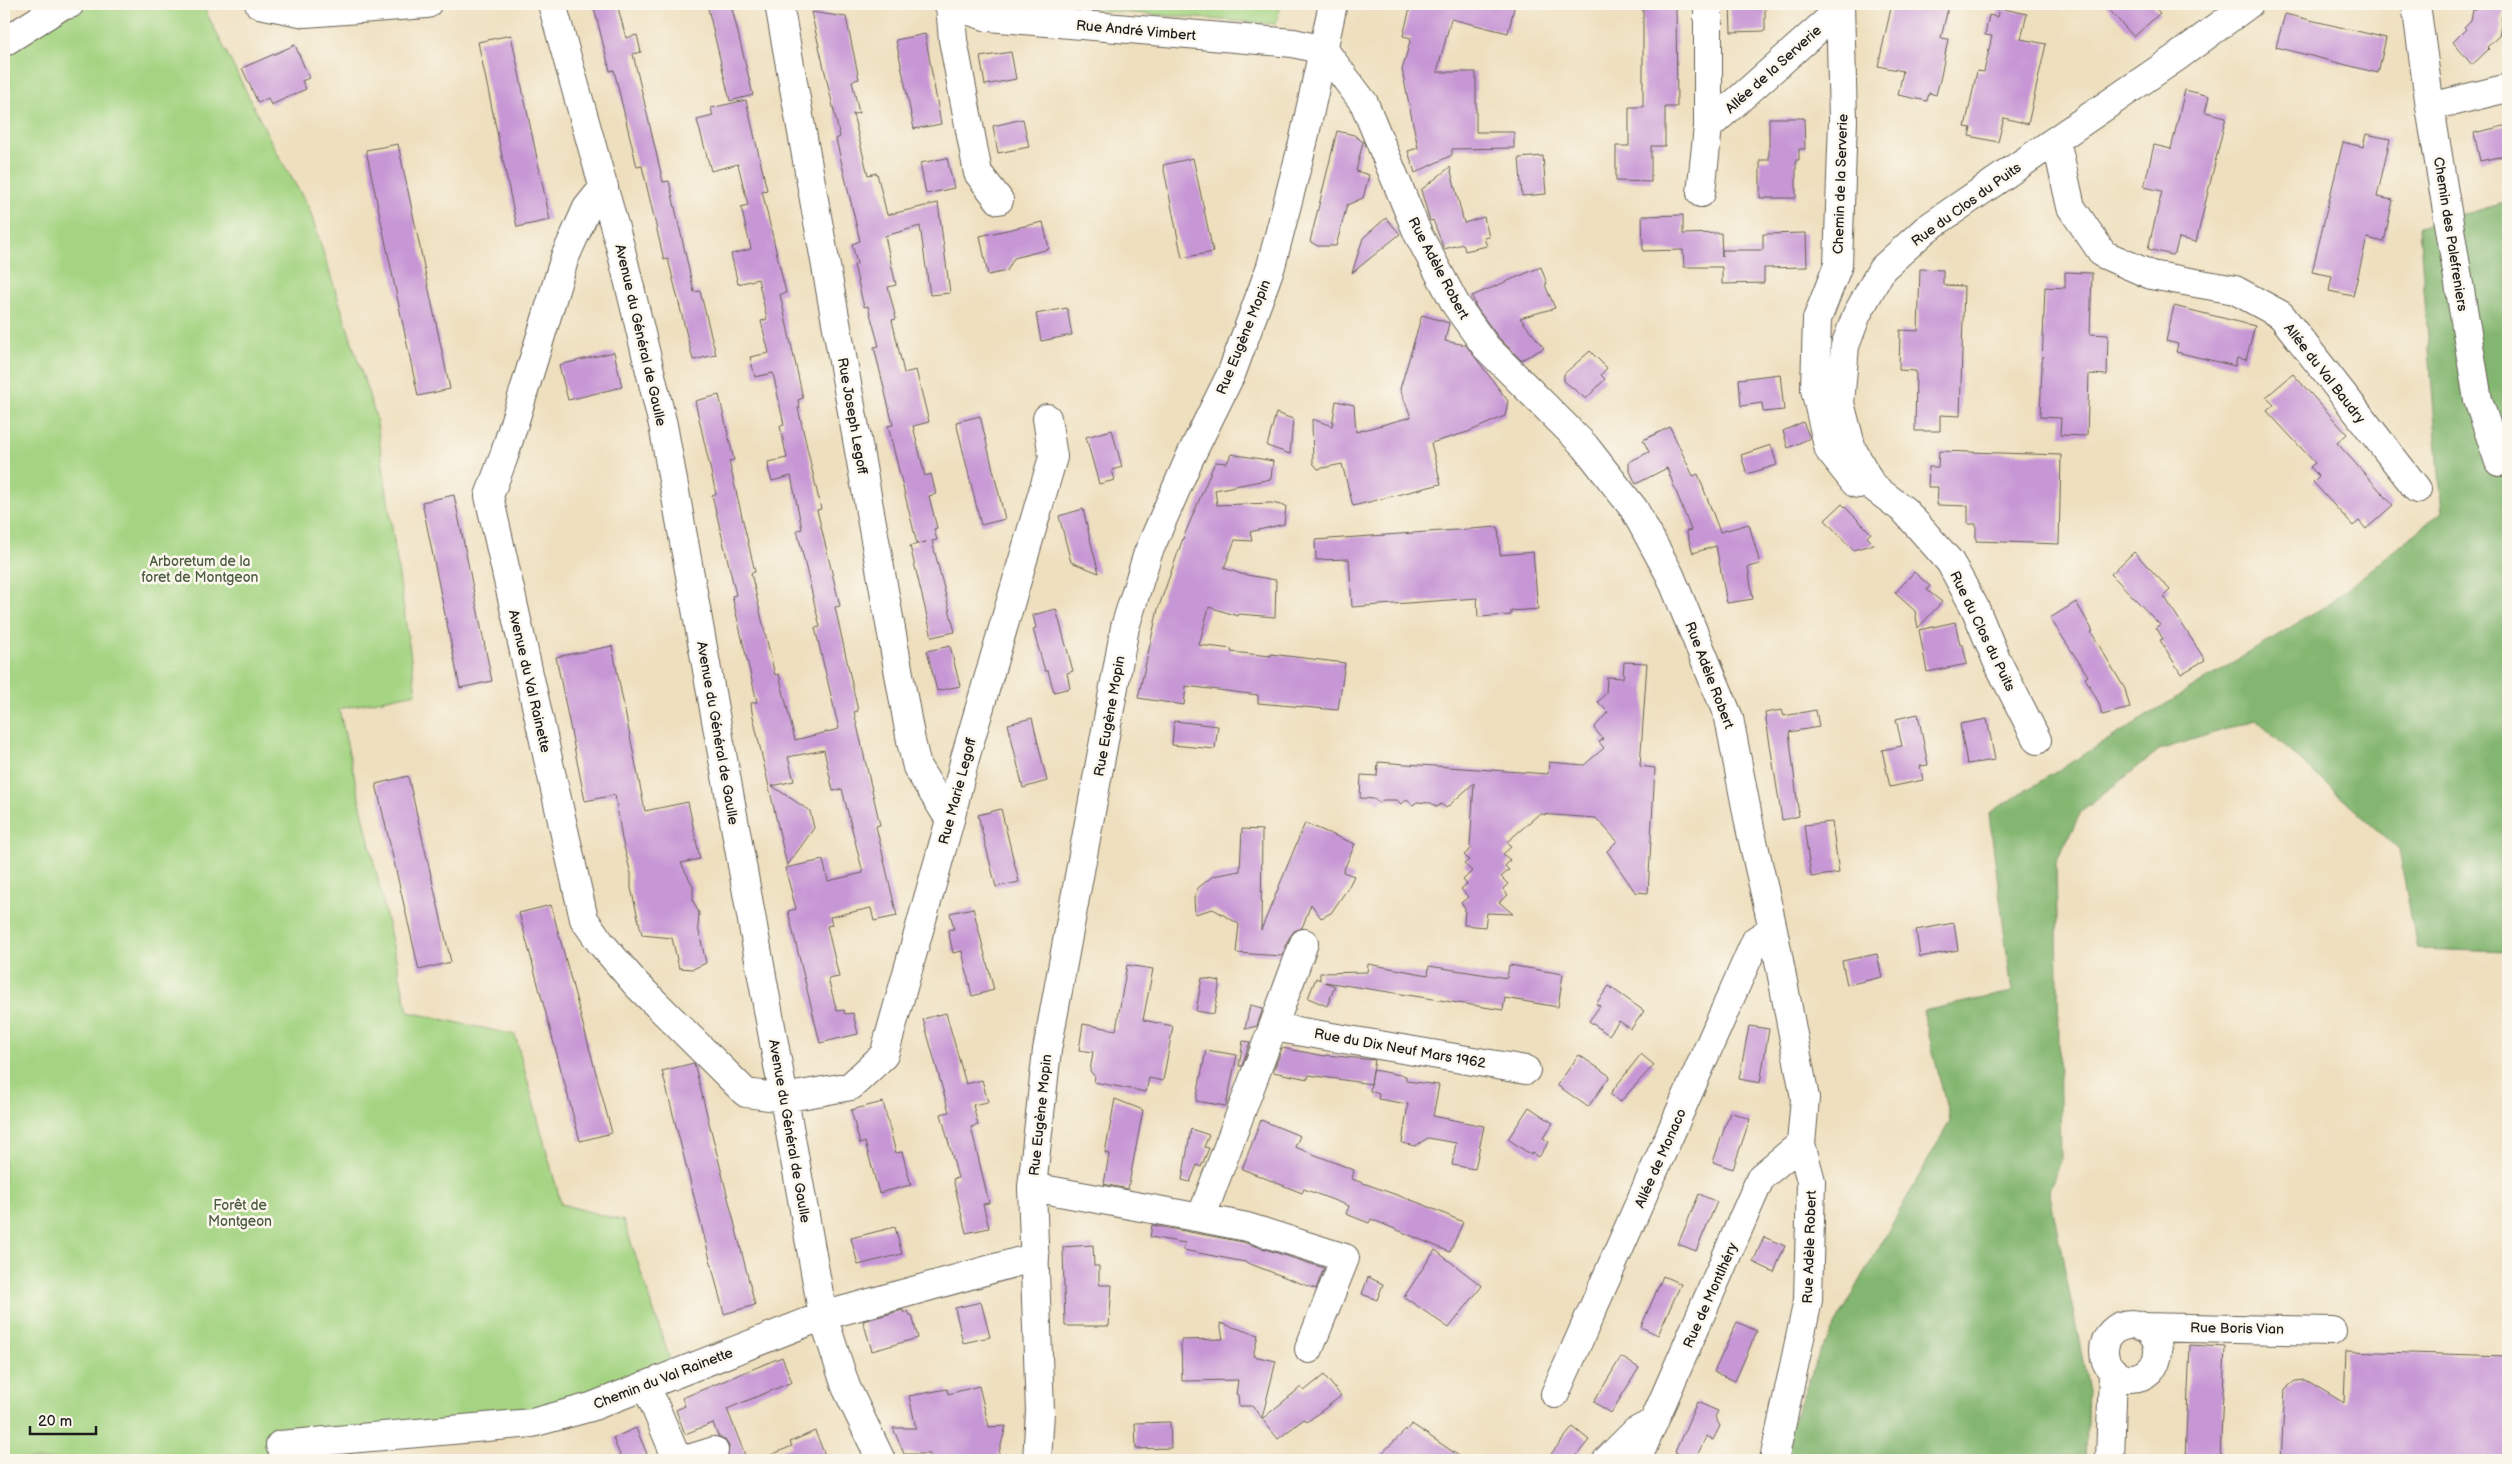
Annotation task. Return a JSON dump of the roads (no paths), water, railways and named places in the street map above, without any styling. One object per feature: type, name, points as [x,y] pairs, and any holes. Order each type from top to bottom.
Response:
[{"type":"street","points":[[4,42],[61,6],[70,4]]},
{"type":"street","points":[[259,4],[305,13],[427,4]]},
{"type":"street","name":"Avenue du Général de Gaulle","points":[[552,4],[604,187],[663,425],[823,1316],[846,1386],[881,1460]]},
{"type":"street","name":"Rue Joseph Legoff","points":[[779,4],[911,741],[917,767],[950,820]]},
{"type":"street","name":"Rue André Vimbert","points":[[999,200],[978,173],[953,40],[949,4],[1293,43],[1324,50]]},
{"type":"street","name":"Rue Eugène Mopin","points":[[1037,1460],[1040,1412],[1032,1187],[1047,1050],[1125,627],[1148,553],[1190,457],[1232,372],[1271,266],[1303,143],[1334,4]]},
{"type":"street","name":"Allée de la Serverie","points":[[1701,193],[1708,127],[1708,4]]},
{"type":"street","name":"Rue du Clos du Puits","points":[[2037,740],[1997,661],[1975,608],[1950,562],[1905,511],[1872,486],[1852,449],[1840,403],[1845,346],[1857,314],[1882,269],[1926,229],[2177,57],[2250,4]]},
{"type":"street","name":"Chemin des Palefreniers","points":[[2416,4],[2430,107],[2478,400],[2499,462]]},
{"type":"street","name":"Allée de la Serverie","points":[[1708,127],[1840,9]]},
{"type":"street","name":"Chemin de la Serverie","points":[[1840,9],[1843,120],[1838,265],[1817,319],[1815,389],[1830,450],[1855,483],[1872,486]]},
{"type":"street","name":"Rue Adèle Robert","points":[[1324,50],[1364,103],[1418,234],[1456,305],[1486,347],[1585,446],[1634,509],[1670,575],[1729,718],[1750,828],[1773,929],[1805,1098],[1801,1144],[1811,1181],[1808,1300],[1774,1460]]},
{"type":"street","points":[[2430,107],[2508,88]]},
{"type":"street","name":"Allée du Val Baudry","points":[[2056,140],[2071,207],[2103,254],[2151,275],[2235,290],[2280,315],[2417,489]]},
{"type":"street","name":"Avenue du Val Rainette","points":[[604,187],[587,208],[566,257],[504,456],[489,496],[584,918],[600,942],[636,984],[746,1094],[784,1098]]},
{"type":"street","name":"Rue Marie Legoff","points":[[784,1098],[850,1086],[884,1055],[950,820],[965,758],[1053,457],[1047,418]]},
{"type":"street","name":"Allée de Monaco","points":[[1555,1394],[1756,940],[1773,929]]},
{"type":"street","points":[[1201,1218],[1304,943]]},
{"type":"street","name":"Rue du Dix Neuf Mars 1962","points":[[1273,1027],[1526,1070]]},
{"type":"street","name":"Rue de Montlhéry","points":[[1637,1460],[1761,1178],[1801,1144]]},
{"type":"street","points":[[1032,1187],[1246,1227],[1345,1258],[1309,1349]]},
{"type":"street","name":"Chemin du Val Rainette","points":[[280,1445],[532,1423],[591,1407],[823,1316],[1035,1257]]},
{"type":"street","points":[[2135,1324],[2142,1326],[2155,1339],[2158,1348],[2153,1366],[2139,1377],[2121,1376],[2113,1371],[2105,1358],[2105,1343],[2108,1336],[2120,1326],[2135,1324]]},
{"type":"street","name":"Rue Boris Vian","points":[[2142,1326],[2332,1331]]},
{"type":"street","points":[[2110,1460],[2113,1371]]},
{"type":"street","points":[[646,1385],[674,1452],[685,1460],[714,1451]]},
{"type":"street","points":[[1607,1460],[1634,1432],[1654,1422]]},
{"type":"park label","name":"Arboretum de la foret de Montgeon","points":[[200,570]]},
{"type":"park label","name":"Forêt de Montgeon","points":[[240,1214]]}]
